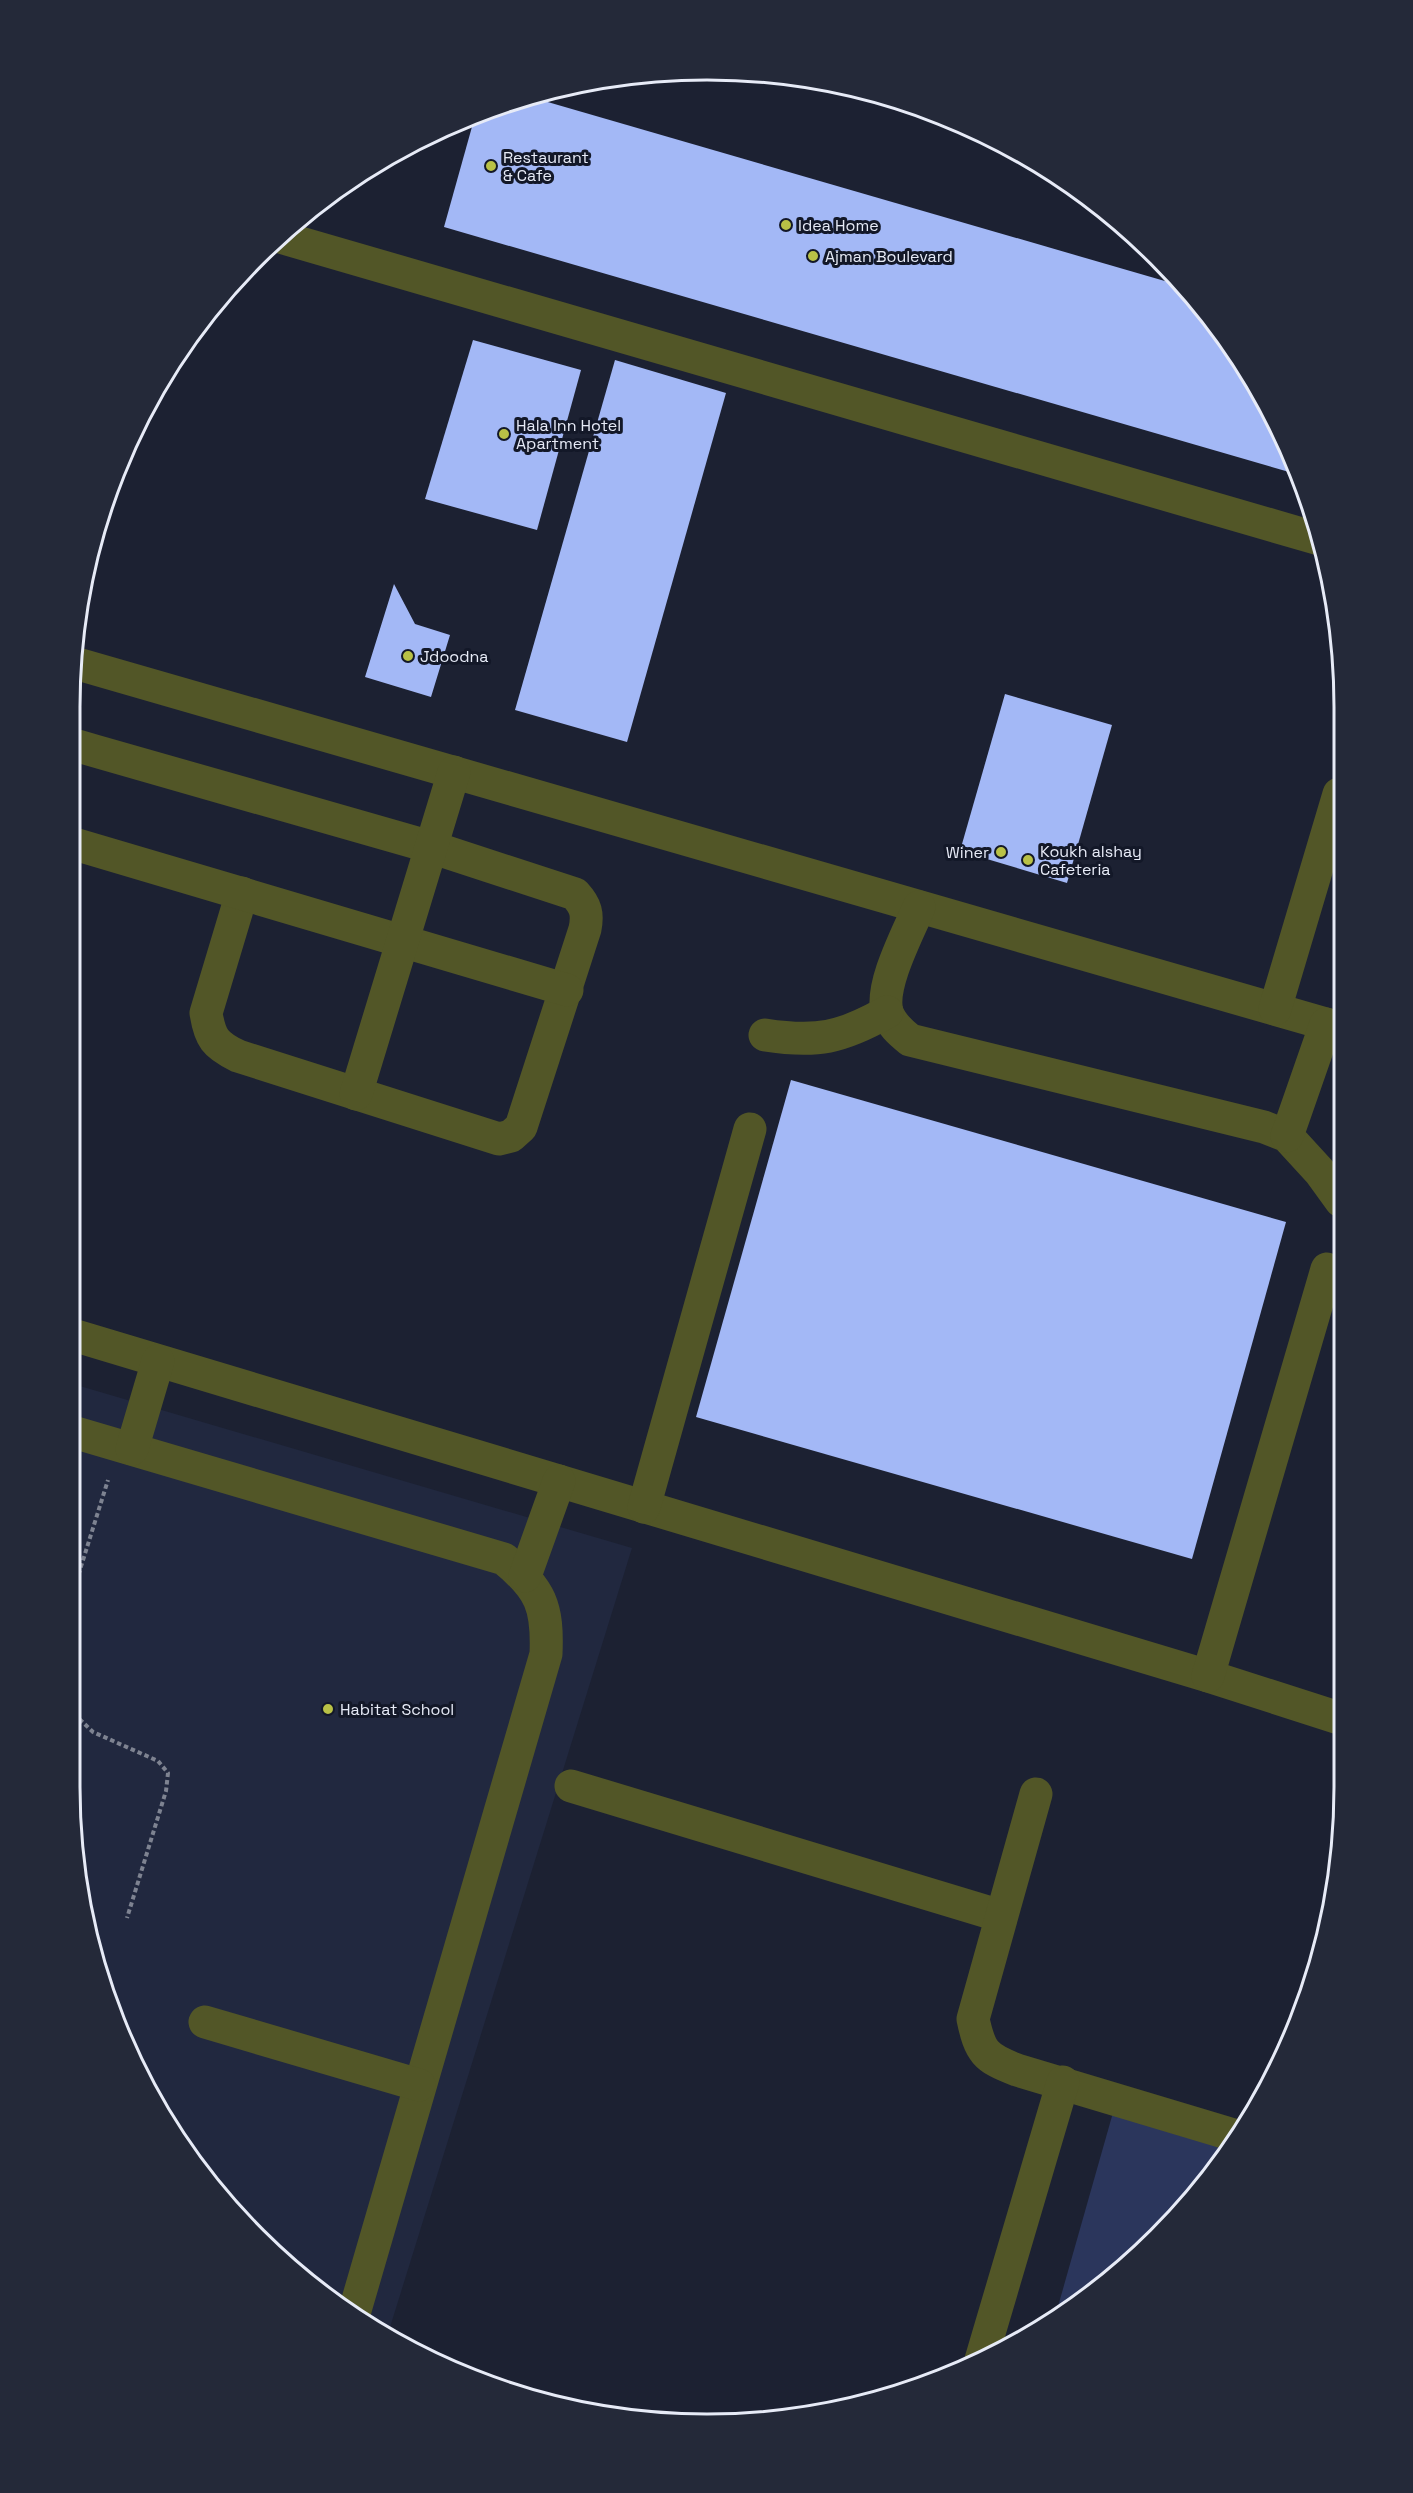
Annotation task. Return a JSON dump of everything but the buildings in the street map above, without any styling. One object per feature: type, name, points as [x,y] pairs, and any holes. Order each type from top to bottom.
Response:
[{"type":"street","points":[[288,239],[1310,536]]},
{"type":"street","points":[[81,665],[1333,1026],[1287,1136]]},
{"type":"street","points":[[80,747],[431,847],[575,894],[584,903],[588,916],[567,990],[521,1127],[511,1136],[499,1139],[238,1056],[221,1048],[209,1032],[206,1013],[242,893]]},
{"type":"street","points":[[356,1094],[454,772]]},
{"type":"street","points":[[1275,1009],[1334,811]]},
{"type":"street","points":[[80,846],[567,990]]},
{"type":"street","points":[[919,907],[886,995],[887,1012],[896,1029],[910,1040],[1264,1127],[1287,1136],[1310,1159],[1334,1192]]},
{"type":"street","points":[[765,1035],[796,1040],[827,1038],[857,1029],[887,1012]]},
{"type":"street","points":[[644,1507],[750,1129]]},
{"type":"street","points":[[1208,1676],[1328,1269]]},
{"type":"street","points":[[80,1337],[1208,1676],[1334,1716]]},
{"type":"street","points":[[126,1447],[158,1361]]},
{"type":"street","points":[[80,1434],[504,1559],[525,1576],[541,1599],[547,1628],[546,1654],[356,2307]]},
{"type":"street","points":[[525,1576],[559,1481]]},
{"type":"street","points":[[571,1786],[1001,1916]]},
{"type":"street","points":[[1036,1794],[973,2019],[978,2043],[993,2061],[1229,2133]]},
{"type":"street","points":[[205,2022],[419,2085]]},
{"type":"street","points":[[984,2349],[1063,2082]]},
{"type":"path","points":[[80,1573],[126,1447]]},
{"type":"path","points":[[80,1720],[93,1732],[158,1761],[168,1773],[166,1791],[127,1918]]},
{"type":"shaded area","name":"Habitat School","points":[[80,1386],[632,1548],[390,2327],[358,2308],[293,2258],[235,2200],[185,2135],[164,2100],[144,2064],[113,1988],[92,1909],[81,1828]]},
{"type":"shaded area","points":[[1118,2095],[1232,2128],[1204,2168],[1150,2230],[1120,2258],[1058,2306]]},
{"type":"place","name":"Restaurant & Cafe","points":[[491,166]]},
{"type":"place","name":"Idea Home","points":[[786,225]]},
{"type":"place","name":"Ajman Boulevard","points":[[813,256]]},
{"type":"place","name":"Hala Inn Hotel Apartment","points":[[504,434]]},
{"type":"place","name":"Jdoodna","points":[[408,656]]},
{"type":"place","name":"Winer","points":[[1001,852]]},
{"type":"place","name":"Koukh alshay Cafeteria","points":[[1028,860]]},
{"type":"place","name":"Habitat School","points":[[328,1709]]}]
